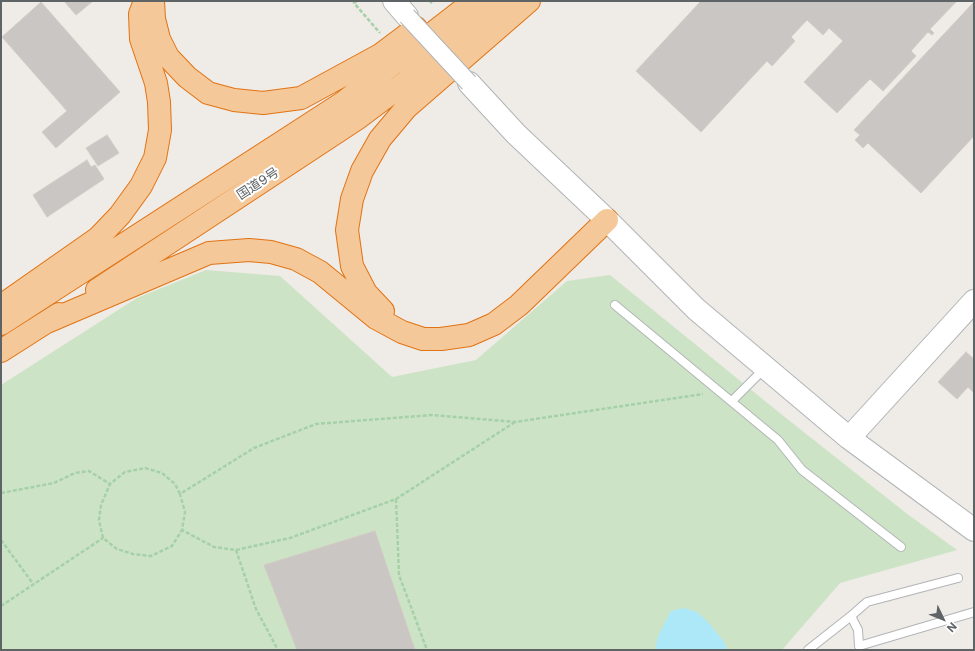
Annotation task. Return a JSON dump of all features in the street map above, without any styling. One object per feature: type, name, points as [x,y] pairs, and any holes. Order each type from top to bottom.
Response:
[{"type":"highway","points":[[1,306],[98,238],[120,215],[141,186],[155,158],[160,130],[159,102],[156,82],[141,39],[140,14],[144,1]]},
{"type":"highway","points":[[153,1],[154,19],[159,39],[168,57],[187,77],[208,93],[234,100],[263,103],[301,98],[380,54],[438,2]]},
{"type":"highway","name":"国道9号","points":[[1,324],[344,102],[474,1]]},
{"type":"highway","name":"国道9号","points":[[1,351],[358,118],[406,82],[503,1]]},
{"type":"highway","points":[[402,332],[366,293],[352,266],[347,230],[352,199],[362,171],[380,139],[406,108],[529,1]]},
{"type":"highway","points":[[47,322],[209,253],[250,250],[271,252],[296,259],[320,272],[376,318],[402,332],[423,339],[441,339],[470,335],[494,324],[519,305],[607,220]]},
{"type":"street","points":[[400,8],[516,134],[607,220],[696,309],[849,438],[974,530]]},
{"type":"street","points":[[849,438],[974,301]]},
{"type":"lane","points":[[615,305],[778,440],[802,470],[901,547]]},
{"type":"lane","points":[[732,401],[766,368]]},
{"type":"lane","points":[[808,650],[867,602],[958,578]]},
{"type":"lane","points":[[851,616],[858,630],[857,649],[974,612]]},
{"type":"path","points":[[357,1],[354,3],[384,38]]},
{"type":"path","points":[[180,494],[254,448],[316,424],[432,415],[515,422],[721,392]]},
{"type":"path","points":[[182,530],[214,548],[236,550],[290,538],[396,499],[515,422]]},
{"type":"path","points":[[145,468],[162,473],[175,484],[180,494],[185,512],[182,530],[172,546],[151,556],[133,554],[117,549],[103,538],[99,520],[101,505],[110,484],[125,472],[145,468]]},
{"type":"path","points":[[1,493],[54,483],[75,473],[89,471],[110,484]]},
{"type":"path","points":[[396,499],[399,575],[427,650]]},
{"type":"path","points":[[1,606],[103,538]]},
{"type":"path","points":[[1,540],[34,585]]},
{"type":"path","points":[[236,550],[256,609],[278,650]]},
{"type":"green space","points":[[206,270],[280,276],[392,377],[476,360],[567,281],[610,275],[781,414],[906,513],[957,550],[840,583],[782,650],[1,650],[1,385],[137,298]]},
{"type":"water","points":[[684,608],[697,612],[708,622],[725,643],[727,650],[655,650],[658,636],[671,611]]},
{"type":"building","points":[[64,1],[93,1],[76,15]]},
{"type":"building","points":[[701,1],[957,1],[930,29],[934,33],[932,35],[928,32],[911,51],[916,56],[883,91],[870,79],[837,113],[804,82],[843,41],[829,28],[823,35],[807,20],[791,37],[795,41],[772,66],[767,61],[701,132],[636,71]]},
{"type":"building","points":[[41,2],[120,92],[56,148],[42,132],[67,111],[2,37]]},
{"type":"building","points":[[974,2],[974,136],[921,193],[868,143],[863,148],[855,140],[860,135],[854,130]]},
{"type":"building","points":[[107,135],[119,153],[98,166],[86,148]]},
{"type":"building","points":[[87,160],[91,167],[95,165],[104,179],[47,217],[33,195]]},
{"type":"building","points":[[966,352],[974,359],[974,393],[968,387],[957,399],[938,382]]},
{"type":"building","points":[[375,531],[415,650],[297,650],[264,565]]}]
